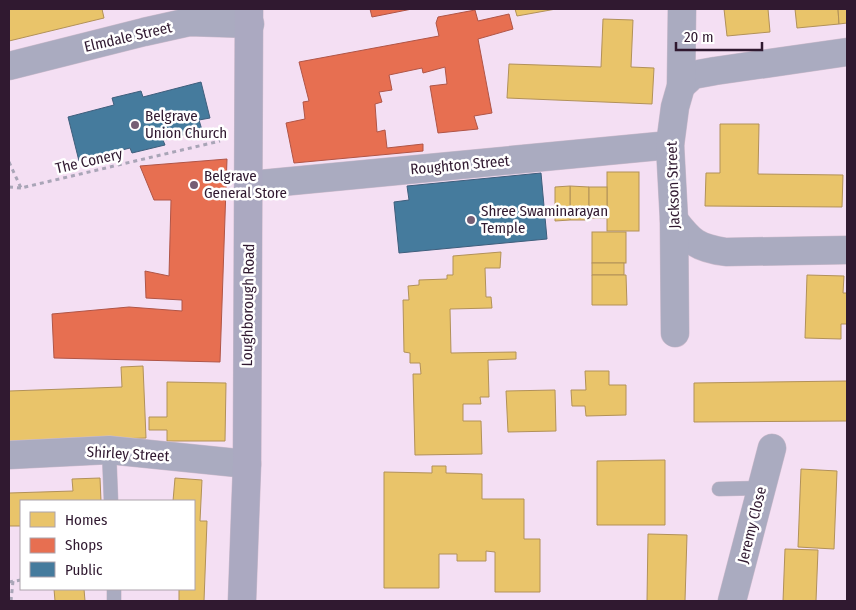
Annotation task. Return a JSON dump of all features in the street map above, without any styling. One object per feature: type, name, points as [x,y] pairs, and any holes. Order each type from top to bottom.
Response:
[{"type":"street","name":"Jackson Street","points":[[675,333],[674,220],[670,145],[675,107],[681,86],[682,9]]},
{"type":"street","name":"Elmdale Street","points":[[9,66],[189,22],[250,16]]},
{"type":"street","name":"Loughborough Road","points":[[242,601],[247,464],[250,16]]},
{"type":"street","points":[[681,86],[693,75],[847,52]]},
{"type":"street","name":"Roughton Street","points":[[250,184],[670,145]]},
{"type":"street","points":[[674,220],[690,241],[709,250],[726,252],[847,250]]},
{"type":"street","name":"Jeremy Close","points":[[732,601],[772,448]]},
{"type":"street","name":"Shirley Street","points":[[9,455],[109,450],[247,464]]},
{"type":"lane","points":[[109,450],[111,500]]},
{"type":"lane","points":[[719,489],[761,488]]},
{"type":"path","name":"The Conery","points":[[9,187],[21,188],[250,134]]},
{"type":"path","points":[[9,162],[21,188]]},
{"type":"path","points":[[11,582],[11,601]]},
{"type":"building: Homes","points":[[9,9],[102,9],[104,18],[9,41]]},
{"type":"building: Homes","points":[[515,9],[556,9],[517,16]]},
{"type":"building: Homes","points":[[724,9],[768,9],[770,32],[727,36]]},
{"type":"building: Homes","points":[[795,9],[838,9],[839,24],[797,28]]},
{"type":"building: Homes","points":[[838,9],[847,9],[847,23],[839,24]]},
{"type":"building: Homes","points":[[603,19],[633,20],[631,67],[654,68],[652,104],[507,98],[509,64],[601,67]]},
{"type":"building: Homes","points":[[720,124],[759,124],[758,174],[843,175],[842,207],[705,206],[706,173],[720,173]]},
{"type":"building: Homes","points":[[607,172],[639,172],[639,231],[607,231]]},
{"type":"building: Homes","points":[[570,186],[589,187],[589,220],[570,220]]},
{"type":"building: Homes","points":[[570,186],[570,220],[555,221],[555,187]]},
{"type":"building: Homes","points":[[589,187],[607,187],[607,218],[589,218]]},
{"type":"building: Homes","points":[[592,232],[626,232],[626,263],[592,263]]},
{"type":"building: Homes","points":[[501,252],[500,268],[485,268],[486,297],[491,297],[492,308],[450,309],[451,353],[516,352],[516,359],[488,360],[489,397],[480,397],[481,404],[463,404],[463,421],[481,421],[482,454],[415,455],[413,374],[421,374],[420,363],[410,363],[410,353],[404,352],[403,300],[409,300],[408,286],[419,285],[419,280],[447,279],[447,275],[453,275],[453,256]]},
{"type":"building: Homes","points":[[592,263],[624,263],[624,275],[592,275]]},
{"type":"building: Homes","points":[[592,275],[626,275],[627,305],[592,305]]},
{"type":"building: Homes","points":[[807,275],[844,276],[843,293],[847,293],[847,324],[841,324],[841,339],[805,338]]},
{"type":"building: Homes","points":[[143,366],[146,438],[9,443],[9,391],[122,387],[121,367]]},
{"type":"building: Homes","points":[[585,371],[609,371],[609,385],[626,385],[626,415],[586,416],[585,406],[572,406],[571,390],[586,390]]},
{"type":"building: Homes","points":[[847,381],[847,421],[694,422],[694,383]]},
{"type":"building: Homes","points":[[167,382],[226,383],[225,441],[167,441],[167,430],[149,430],[149,417],[167,417]]},
{"type":"building: Homes","points":[[555,390],[556,431],[508,432],[506,391]]},
{"type":"building: Homes","points":[[665,460],[665,525],[597,525],[597,461]]},
{"type":"building: Homes","points":[[432,466],[446,466],[446,473],[482,474],[482,499],[524,499],[524,539],[540,539],[540,592],[495,592],[495,552],[486,551],[486,561],[457,561],[457,554],[439,554],[439,588],[384,588],[384,472],[432,473]]},
{"type":"building: Homes","points":[[801,469],[837,471],[834,549],[798,547]]},
{"type":"building: Homes","points":[[100,478],[101,500],[20,500],[20,526],[9,526],[9,493],[73,491],[72,479]]},
{"type":"building: Homes","points":[[175,478],[202,480],[200,521],[207,521],[204,601],[179,601],[179,590],[195,590],[195,500],[173,500]]},
{"type":"building: Homes","points":[[648,534],[687,535],[685,601],[647,601]]},
{"type":"building: Homes","points":[[785,549],[818,550],[816,601],[783,601]]},
{"type":"building: Homes","points":[[54,590],[84,590],[85,601],[55,601]]},
{"type":"building: Shops","points":[[370,9],[412,9],[372,17]]},
{"type":"building: Shops","points":[[475,10],[478,21],[509,14],[513,29],[478,39],[492,113],[474,116],[478,129],[438,133],[430,86],[447,84],[445,67],[423,73],[422,68],[389,75],[392,90],[379,92],[382,102],[375,104],[377,132],[385,130],[387,148],[423,144],[423,151],[294,163],[286,123],[305,119],[303,102],[309,101],[299,62],[439,36],[436,23],[438,17]]},
{"type":"building: Shops","points":[[227,159],[220,362],[54,358],[52,314],[129,307],[182,311],[182,300],[146,298],[145,271],[169,276],[171,200],[154,200],[140,166]]},
{"type":"building: Public","name":"Belgrave Union Church","points":[[201,82],[210,118],[199,120],[202,130],[163,140],[165,145],[132,153],[130,148],[79,161],[68,117],[114,105],[112,98],[141,91],[143,97]]},
{"type":"building: Public","name":"Shree Swaminarayan Temple","points":[[541,173],[547,239],[399,253],[394,202],[409,200],[407,186]]},
{"type":"place","name":"Belgrave Union Church","points":[[135,125]]},
{"type":"place","name":"Belgrave General Store","points":[[194,185]]},
{"type":"place","name":"Shree Swaminarayan Temple","points":[[471,220]]}]
